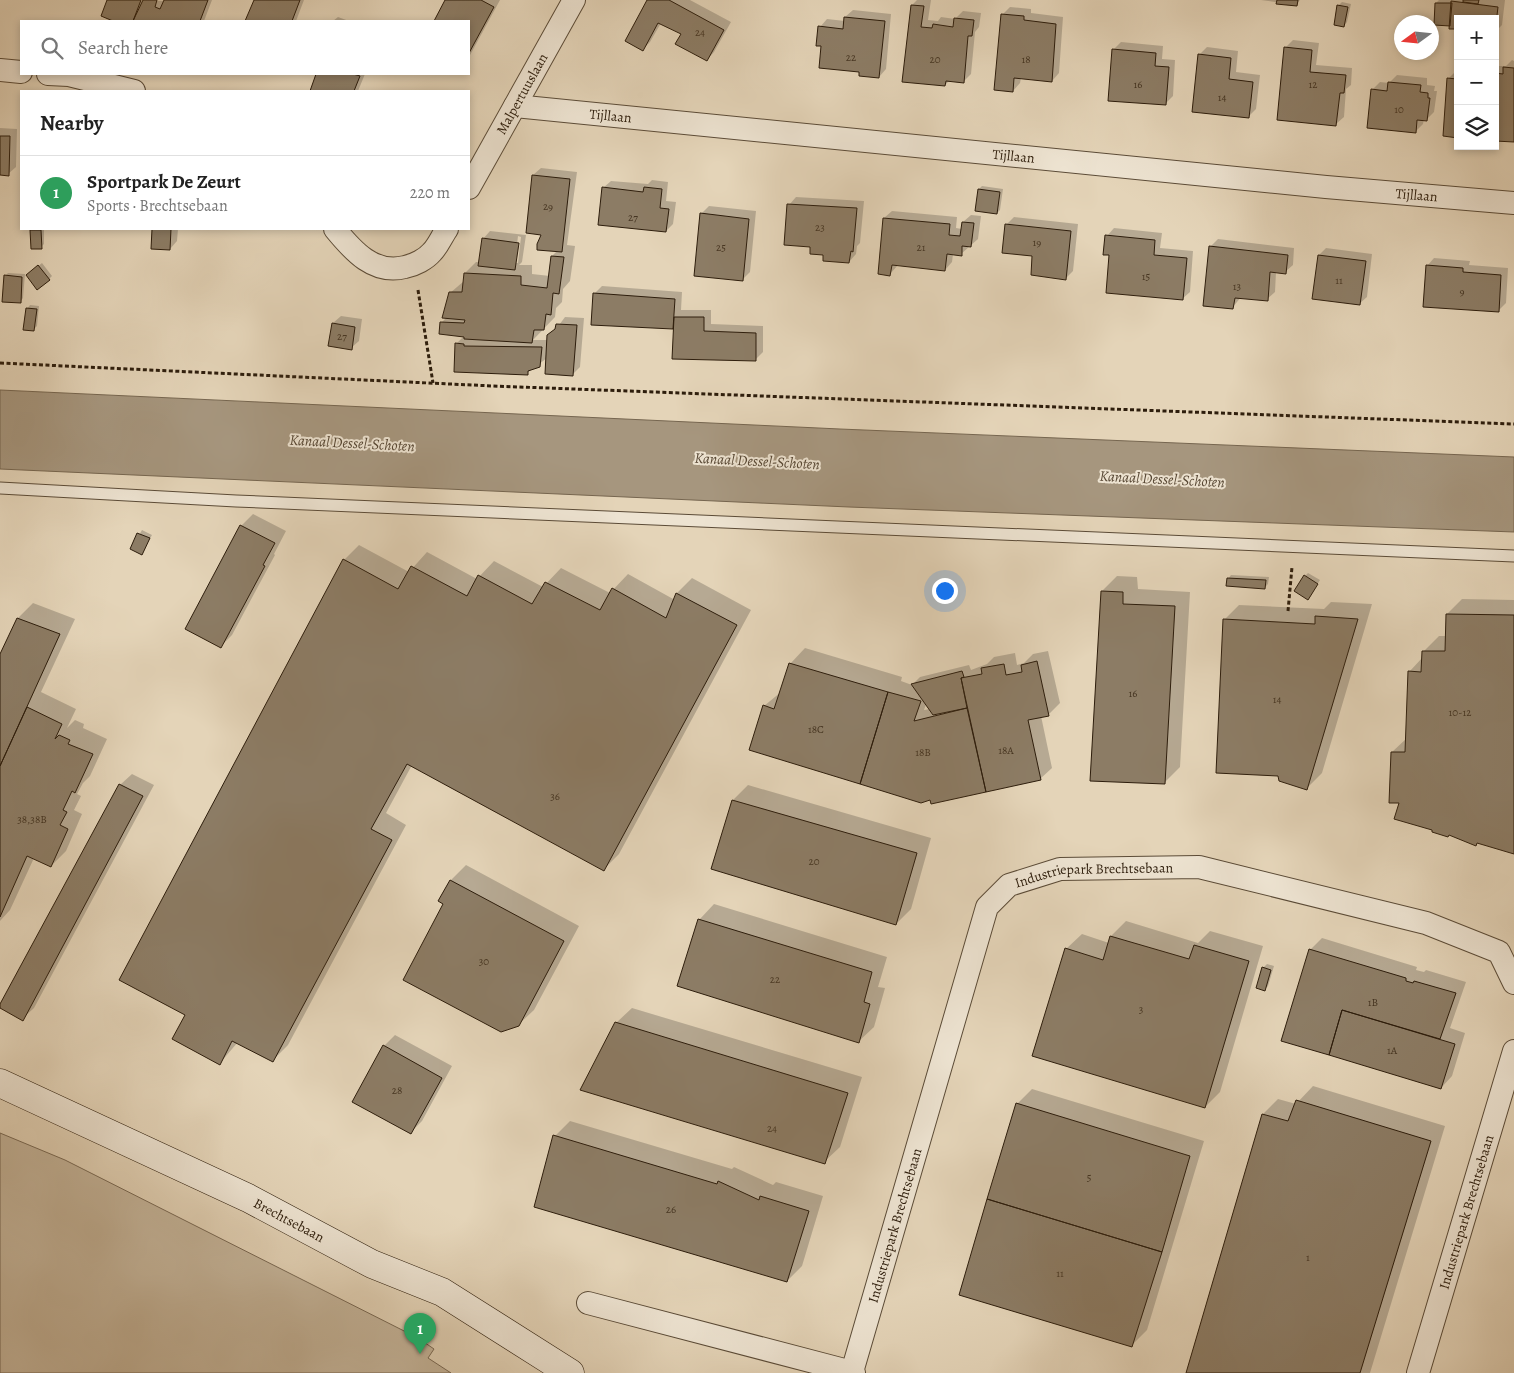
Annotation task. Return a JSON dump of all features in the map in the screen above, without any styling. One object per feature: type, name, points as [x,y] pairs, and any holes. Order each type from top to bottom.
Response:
[{"type":"main road","name":"Brechtsebaan","points":[[0,1083],[248,1198],[372,1264],[442,1292],[570,1373]]},
{"type":"street","name":"Malpertuuslaan","points":[[470,186],[574,0]]},
{"type":"street","points":[[0,70],[20,72]]},
{"type":"street","points":[[68,75],[130,90]]},
{"type":"street","name":"Tijllaan","points":[[515,106],[1326,187],[1514,203]]},
{"type":"street","points":[[336,230],[353,251],[376,267],[396,269],[414,265],[432,252],[446,230]]},
{"type":"street","name":"Industriepark Brechtsebaan","points":[[588,1303],[853,1373],[987,907],[1009,885],[1060,868],[1199,867],[1426,923],[1499,952],[1514,983]]},
{"type":"street","name":"Industriepark Brechtsebaan","points":[[1418,1373],[1514,1051]]},
{"type":"lane","points":[[0,488],[246,501],[1514,556]]},
{"type":"path","points":[[414,265],[433,383]]},
{"type":"path","points":[[0,363],[433,383],[1514,424]]},
{"type":"path","points":[[1288,611],[1293,546]]},
{"type":"shaded area","points":[[0,1133],[65,1160],[418,1338],[434,1349],[428,1358],[451,1373],[0,1373]]},
{"type":"water","name":"Kanaal Dessel-Schoten","points":[[0,390],[840,429],[1514,457],[1514,532],[849,507],[0,469]]},
{"type":"building","points":[[107,0],[141,0],[133,20],[111,20],[101,16]]},
{"type":"building","points":[[143,0],[157,0],[155,7],[160,9],[164,0],[208,0],[200,20],[133,20]]},
{"type":"building","points":[[254,0],[300,0],[292,20],[245,20]]},
{"type":"building","points":[[445,0],[481,0],[494,7],[470,51],[470,20],[435,20]]},
{"type":"building","points":[[647,0],[669,0],[724,30],[707,61],[675,44],[681,34],[658,23],[643,51],[625,41]]},
{"type":"building","points":[[1277,0],[1298,0],[1297,6],[1276,4]]},
{"type":"building","points":[[1463,0],[1479,0],[1478,4],[1463,2]]},
{"type":"building","points":[[1451,1],[1498,7],[1497,15],[1454,15],[1454,29],[1449,29]]},
{"type":"building","points":[[1435,3],[1452,3],[1450,26],[1439,25],[1439,15],[1434,15]]},
{"type":"building","points":[[911,5],[924,6],[921,27],[932,28],[933,24],[953,27],[954,18],[974,20],[972,36],[968,36],[964,83],[946,81],[945,86],[902,82]]},
{"type":"building","points":[[1337,5],[1348,7],[1344,27],[1334,25]]},
{"type":"building","points":[[1001,14],[1024,16],[1024,20],[1056,24],[1052,82],[1014,78],[1013,92],[994,90]]},
{"type":"building","points":[[844,17],[885,21],[879,78],[859,76],[859,72],[819,68],[821,46],[816,46],[818,26],[843,29]]},
{"type":"building","points":[[1284,47],[1312,50],[1310,72],[1346,75],[1344,93],[1340,93],[1336,126],[1277,120]]},
{"type":"building","points":[[1112,49],[1156,53],[1155,66],[1169,67],[1166,105],[1108,101]]},
{"type":"building","points":[[1198,54],[1231,58],[1229,79],[1253,82],[1249,118],[1192,112]]},
{"type":"building","points":[[1503,67],[1514,68],[1514,142],[1499,141],[1499,74],[1503,74]]},
{"type":"building","points":[[316,75],[360,76],[354,90],[310,90]]},
{"type":"building","points":[[1447,78],[1454,79],[1454,137],[1443,136]]},
{"type":"building","points":[[1388,82],[1421,85],[1420,92],[1428,93],[1428,98],[1430,98],[1427,121],[1417,120],[1416,133],[1367,128],[1371,89],[1387,91]]},
{"type":"building","points":[[0,136],[10,136],[9,176],[0,175]]},
{"type":"building","points":[[532,175],[570,179],[562,252],[537,250],[537,244],[541,235],[526,233]]},
{"type":"building","points":[[602,187],[643,192],[644,187],[662,189],[660,208],[669,209],[666,232],[598,225]]},
{"type":"building","points":[[978,189],[1000,192],[997,214],[975,211]]},
{"type":"building","points":[[787,204],[857,208],[853,252],[851,251],[849,263],[823,261],[823,255],[810,254],[810,247],[784,245]]},
{"type":"building","points":[[700,213],[749,219],[743,281],[694,276]]},
{"type":"building","points":[[883,218],[950,224],[949,235],[960,236],[962,222],[974,223],[971,247],[962,246],[962,256],[947,254],[945,271],[892,265],[890,276],[878,274]]},
{"type":"building","points":[[1005,224],[1071,231],[1066,280],[1031,275],[1032,256],[1002,253]]},
{"type":"building","points":[[30,230],[41,230],[42,249],[31,249]]},
{"type":"building","points":[[152,230],[171,230],[170,250],[151,249]]},
{"type":"building","points":[[1105,235],[1155,240],[1154,255],[1187,258],[1183,300],[1106,293],[1109,255],[1103,255]]},
{"type":"building","points":[[482,238],[519,243],[515,270],[478,266]]},
{"type":"building","points":[[1209,246],[1288,255],[1286,274],[1270,272],[1268,301],[1235,298],[1233,309],[1203,306]]},
{"type":"building","points":[[1318,255],[1366,261],[1360,305],[1312,299]]},
{"type":"building","points":[[551,256],[564,257],[559,294],[553,293],[551,315],[546,314],[544,330],[534,330],[532,343],[464,339],[464,337],[439,334],[440,322],[464,323],[465,320],[442,318],[449,292],[462,292],[464,273],[521,276],[521,285],[547,288]]},
{"type":"building","points":[[38,265],[50,280],[37,290],[26,275]]},
{"type":"building","points":[[1426,265],[1463,268],[1463,272],[1501,275],[1499,312],[1423,307]]},
{"type":"building","points":[[4,275],[22,277],[21,303],[2,302]]},
{"type":"building","points":[[593,293],[675,299],[673,329],[591,325]]},
{"type":"building","points":[[26,308],[37,309],[34,331],[23,330]]},
{"type":"building","points":[[674,317],[704,317],[704,331],[756,333],[756,361],[672,359]]},
{"type":"building","points":[[332,323],[355,327],[352,350],[328,346]]},
{"type":"building","points":[[556,324],[577,325],[573,376],[545,374],[547,335],[555,329]]},
{"type":"building","points":[[455,343],[464,344],[464,346],[542,347],[540,367],[528,371],[528,375],[454,372]]},
{"type":"building","points":[[240,525],[275,543],[263,565],[265,566],[221,648],[185,629]]},
{"type":"building","points":[[137,533],[150,538],[142,555],[130,549]]},
{"type":"building","points":[[343,559],[398,589],[411,566],[467,596],[478,575],[532,604],[545,582],[600,610],[612,588],[666,618],[676,593],[737,625],[604,871],[407,764],[371,829],[392,840],[273,1062],[232,1041],[220,1065],[172,1039],[185,1015],[119,980]]},
{"type":"building","points":[[1304,575],[1318,584],[1308,600],[1294,591]]},
{"type":"building","points":[[1227,578],[1266,580],[1265,589],[1226,586]]},
{"type":"building","points":[[1101,591],[1123,592],[1123,604],[1175,606],[1165,784],[1090,781]]},
{"type":"building","points":[[1446,614],[1514,615],[1514,854],[1477,843],[1476,846],[1449,835],[1448,837],[1432,832],[1432,830],[1394,819],[1399,803],[1389,803],[1391,752],[1405,752],[1408,671],[1421,672],[1422,651],[1445,651]]},
{"type":"building","points":[[1315,616],[1358,619],[1307,790],[1279,781],[1278,776],[1216,773],[1223,619],[1315,624]]},
{"type":"building","points":[[17,618],[60,634],[0,766],[0,654]]},
{"type":"building","points":[[1037,661],[1049,716],[1028,720],[1041,780],[986,792],[961,678],[982,674],[981,668],[1004,664],[1006,675],[1022,672],[1021,665]]},
{"type":"building","points":[[789,663],[888,692],[860,784],[749,750],[763,705],[774,709]]},
{"type":"building","points":[[962,671],[964,677],[961,678],[967,708],[933,715],[911,684]]},
{"type":"building","points":[[888,692],[921,701],[914,721],[967,708],[986,792],[931,804],[930,800],[921,803],[860,784]]},
{"type":"building","points":[[27,707],[62,724],[55,739],[59,735],[70,740],[68,744],[93,754],[75,793],[72,791],[63,810],[67,812],[60,825],[68,829],[51,867],[27,856],[0,917],[0,766]]},
{"type":"building","points":[[119,784],[143,796],[23,1021],[0,1008],[0,1004]]},
{"type":"building","points":[[732,800],[917,853],[896,925],[711,869]]},
{"type":"building","points":[[450,880],[564,941],[519,1026],[501,1032],[403,980],[443,904],[438,901]]},
{"type":"building","points":[[698,919],[872,972],[864,1002],[870,1004],[859,1043],[677,986]]},
{"type":"building","points":[[1110,936],[1189,959],[1194,945],[1249,961],[1205,1108],[1032,1056],[1065,948],[1103,960]]},
{"type":"building","points":[[1309,949],[1406,978],[1406,981],[1413,983],[1414,981],[1456,993],[1440,1039],[1342,1010],[1329,1055],[1281,1041]]},
{"type":"building","points":[[1262,967],[1271,970],[1265,991],[1256,988]]},
{"type":"building","points":[[1342,1010],[1455,1044],[1441,1089],[1329,1055]]},
{"type":"building","points":[[615,1022],[848,1093],[825,1164],[580,1090]]},
{"type":"building","points":[[383,1045],[442,1078],[411,1134],[352,1102]]},
{"type":"building","points":[[1296,1100],[1431,1141],[1360,1373],[1186,1373],[1262,1114],[1288,1121]]},
{"type":"building","points":[[1016,1103],[1190,1156],[1162,1252],[987,1199]]},
{"type":"building","points":[[553,1135],[717,1184],[718,1181],[759,1200],[760,1196],[809,1211],[787,1282],[534,1207]]},
{"type":"building","points":[[987,1199],[1162,1252],[1132,1347],[959,1295]]},
{"type":"place","name":"Sportpark De Zeurt","points":[[420,1354]]}]
